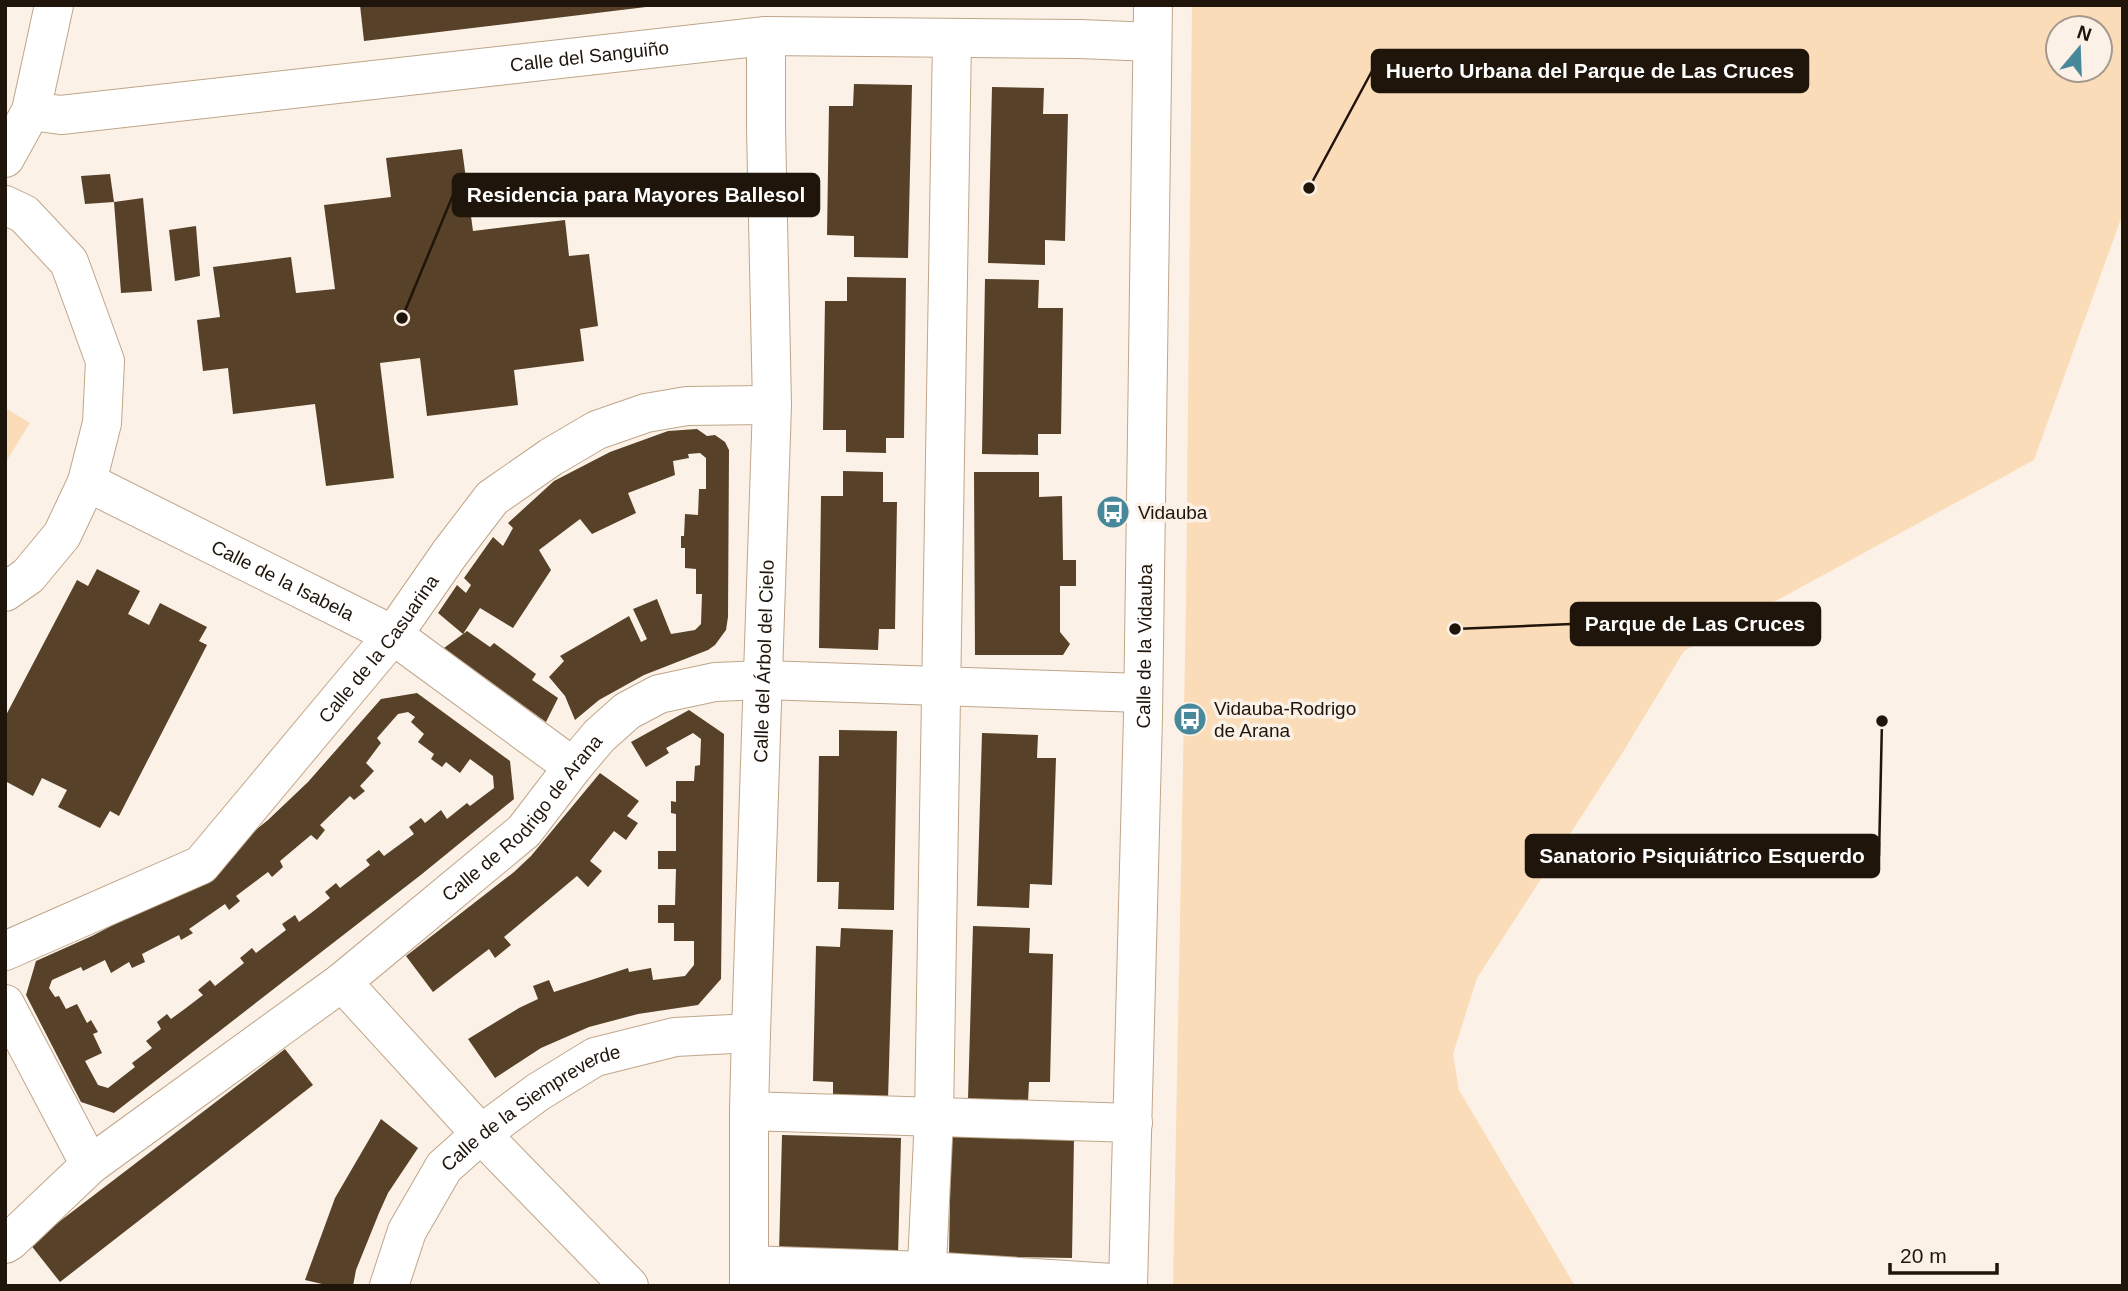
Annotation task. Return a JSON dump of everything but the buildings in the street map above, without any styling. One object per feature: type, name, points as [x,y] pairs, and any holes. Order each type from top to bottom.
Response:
[{"type":"street","points":[[5,158],[31,110],[54,5]]},
{"type":"street","name":"Calle del Sanguiño","points":[[31,110],[61,115],[766,36],[952,38],[1152,24]]},
{"type":"street","name":"Calle de la Vidauba","points":[[1128,1285],[1142,693],[1152,24]]},
{"type":"street","name":"Calle del Árbol del Cielo","points":[[750,1275],[748,1111],[772,405],[766,36]]},
{"type":"street","points":[[926,1278],[934,1117],[952,38]]},
{"type":"street","points":[[5,205],[24,214],[69,262],[105,360],[102,423],[87,482],[62,534],[28,576],[5,592]]},
{"type":"street","name":"Calle de la Casuarina","points":[[5,951],[201,865],[393,635],[492,498],[551,457],[597,430],[646,413],[687,406],[772,405]]},
{"type":"street","name":"Calle de la Isabela","points":[[87,482],[393,635],[573,767]]},
{"type":"street","name":"Calle de Rodrigo de Arana","points":[[5,1244],[90,1165],[342,982],[524,831],[599,736],[627,710],[659,694],[715,682],[764,680],[1142,693]]},
{"type":"street","points":[[342,982],[481,1134],[629,1286]]},
{"type":"street","points":[[5,1004],[90,1165]]},
{"type":"street","name":"Calle de la Siempreverde","points":[[389,1286],[407,1231],[444,1167],[481,1134],[538,1092],[595,1057],[675,1037],[751,1033]]},
{"type":"street","points":[[748,1111],[1133,1123]]},
{"type":"street","points":[[750,1275],[1128,1285]]},
{"type":"shaded area","points":[[1192,5],[2123,5],[2123,213],[2034,460],[1684,651],[1623,752],[1477,978],[1453,1054],[1459,1090],[1575,1286],[1173,1286],[1186,607]]},
{"type":"shaded area","points":[[5,408],[30,423],[5,463]]},
{"type":"place","name":"Huerto Urbana del Parque de Las Cruces","points":[[1309,188]]},
{"type":"place","name":"Residencia para Mayores Ballesol","points":[[402,318]]},
{"type":"place","name":"Vidauba","points":[[1113,512]]},
{"type":"place","name":"Parque de Las Cruces","points":[[1455,629]]},
{"type":"place","name":"Vidauba-Rodrigo de Arana","points":[[1190,719]]},
{"type":"place","name":"Sanatorio Psiquiátrico Esquerdo","points":[[1882,721]]}]
